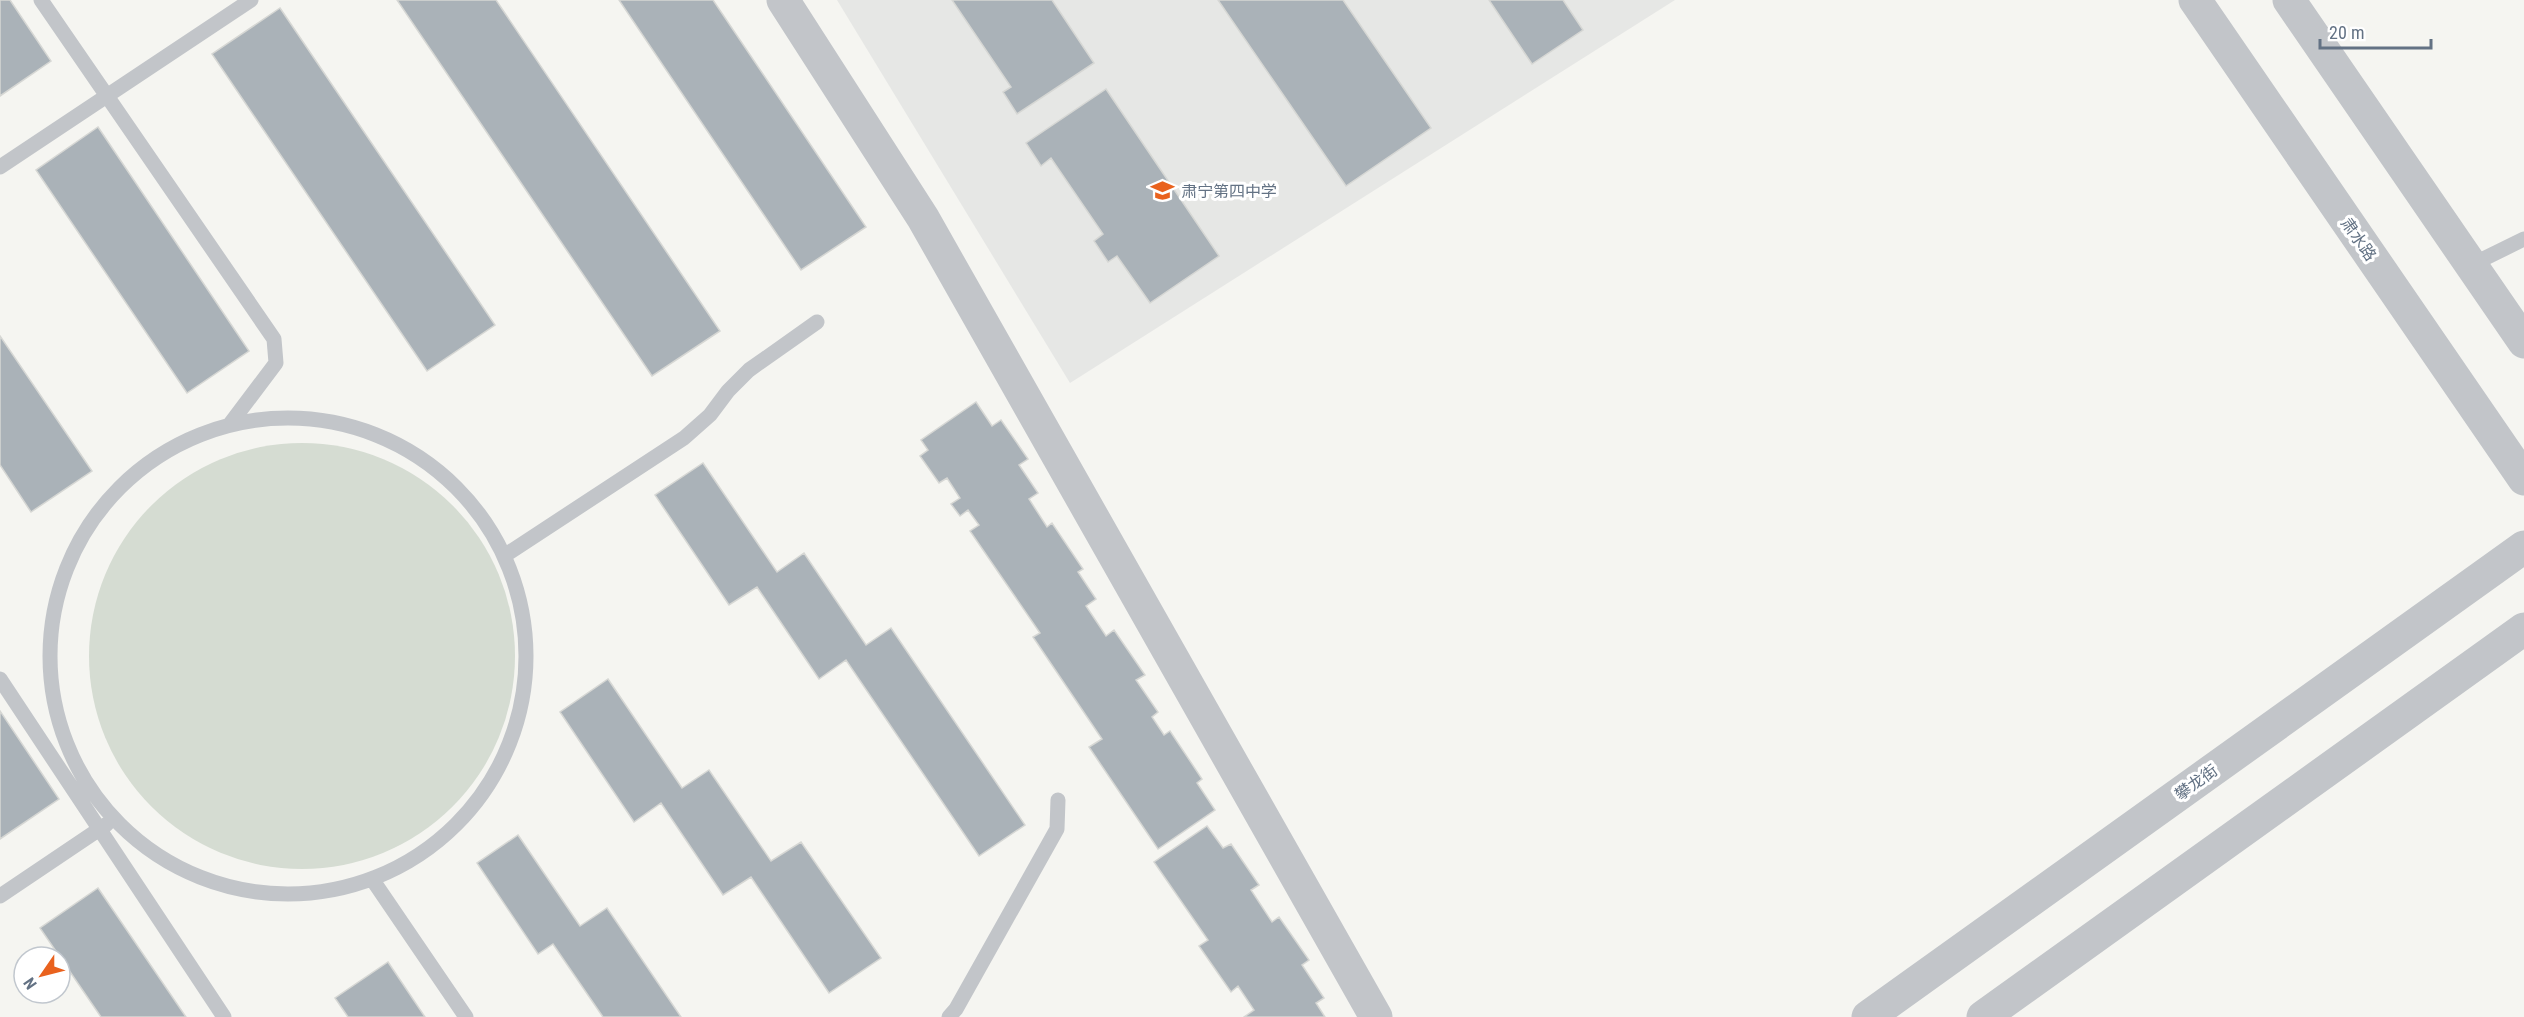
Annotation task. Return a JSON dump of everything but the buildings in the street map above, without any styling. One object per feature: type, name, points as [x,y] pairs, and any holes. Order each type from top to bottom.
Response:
[{"type":"street","points":[[783,0],[923,218],[1376,1017]]},
{"type":"street","name":"肃水路","points":[[2195,0],[2524,479]]},
{"type":"street","points":[[2289,0],[2524,342]]},
{"type":"street","name":"攀龙街","points":[[1868,1017],[2524,547]]},
{"type":"street","points":[[1983,1017],[2524,629]]},
{"type":"lane","points":[[41,0],[274,339],[276,363],[230,424]]},
{"type":"lane","points":[[0,167],[251,0]]},
{"type":"lane","points":[[2471,265],[2524,239]]},
{"type":"lane","points":[[504,556],[684,438],[710,415],[728,391],[749,370],[817,322]]},
{"type":"lane","points":[[291,417],[329,421],[366,430],[400,446],[432,467],[461,492],[485,522],[504,556],[518,591],[525,629],[527,667],[522,705],[512,742],[495,776],[473,807],[447,835],[417,858],[347,888],[309,894],[271,895],[233,889],[197,877],[162,859],[131,836],[105,809],[82,777],[66,742],[54,706],[49,667],[50,629],[58,591],[69,559],[86,528],[107,500],[131,475],[159,454],[190,438],[230,424],[256,419],[291,417]]},
{"type":"lane","points":[[0,679],[224,1017]]},
{"type":"lane","points":[[949,1017],[956,1009],[1057,829],[1058,800]]},
{"type":"lane","points":[[0,896],[115,819]]},
{"type":"lane","points":[[372,879],[466,1017]]},
{"type":"shaded area","name":"肃宁第四中学","points":[[837,0],[1675,0],[1070,383]]},
{"type":"shaded area","points":[[302,443],[344,447],[384,459],[420,479],[453,505],[479,538],[499,574],[511,614],[515,656],[511,698],[499,738],[479,774],[453,807],[420,833],[384,853],[344,865],[302,869],[260,865],[220,853],[184,833],[151,807],[125,774],[105,738],[93,698],[89,656],[93,614],[105,574],[125,538],[151,505],[184,479],[220,459],[260,447]]},
{"type":"place","name":"肃宁第四中学","points":[[1163,191]]}]
